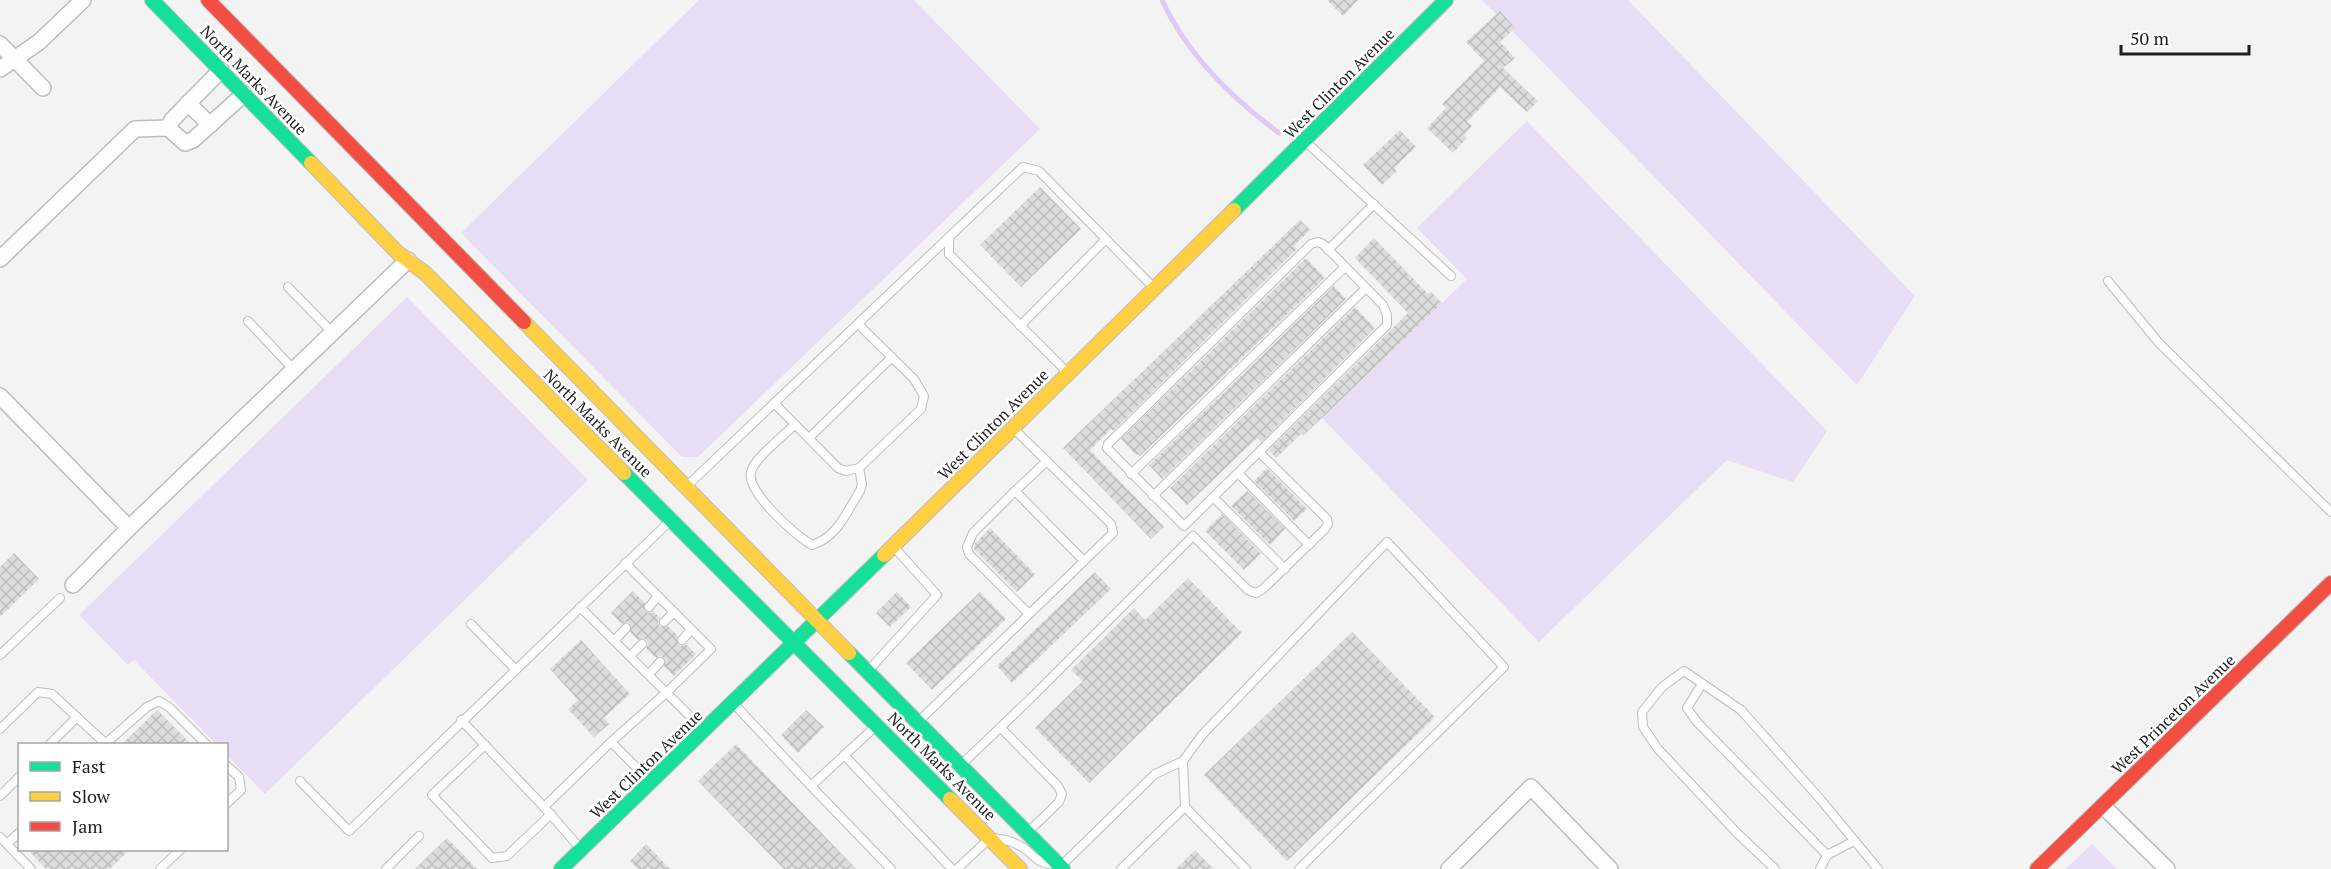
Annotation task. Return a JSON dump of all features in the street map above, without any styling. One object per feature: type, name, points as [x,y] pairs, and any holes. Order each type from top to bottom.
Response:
[{"type":"main road","name":"North Marks Avenue","points":[[152,0],[408,260],[433,282],[1020,869]]},
{"type":"main road","name":"North Marks Avenue","points":[[208,0],[1062,868]]},
{"type":"main road","name":"West Clinton Avenue","points":[[561,869],[795,643],[1446,0]]},
{"type":"main road","name":"West Princeton Avenue","points":[[2037,869],[2331,583]]},
{"type":"street","points":[[0,69],[39,42],[83,0]]},
{"type":"street","points":[[0,44],[44,88]]},
{"type":"street","points":[[168,128],[172,120],[220,70]]},
{"type":"street","points":[[0,259],[135,129],[168,128],[184,143],[194,140],[244,94]]},
{"type":"street","points":[[188,103],[210,125]]},
{"type":"street","points":[[73,585],[129,528],[408,260]]},
{"type":"street","points":[[0,396],[129,528]]},
{"type":"street","points":[[1449,869],[1531,787],[1610,869]]},
{"type":"street","points":[[2103,806],[2167,869]]},
{"type":"lane","points":[[1304,140],[1451,276]]},
{"type":"lane","points":[[685,487],[1023,166],[1039,171],[1154,288]]},
{"type":"lane","points":[[1328,250],[1374,204]]},
{"type":"lane","points":[[949,237],[949,254],[1068,374]]},
{"type":"lane","points":[[1020,326],[1106,239]]},
{"type":"lane","points":[[1184,526],[1387,325],[1387,315],[1383,305],[1318,242],[1311,244],[1108,444],[1109,451],[1131,474],[1248,590],[1256,593],[1285,569],[1328,524],[1327,519],[1259,452]]},
{"type":"lane","points":[[1131,474],[1345,267]]},
{"type":"lane","points":[[2108,281],[2159,343],[2331,512]]},
{"type":"lane","points":[[288,287],[333,333]]},
{"type":"lane","points":[[1154,496],[1366,288]]},
{"type":"lane","points":[[248,321],[294,370]]},
{"type":"lane","points":[[774,403],[838,468],[846,471],[859,468],[921,409],[924,396],[914,379],[858,324]]},
{"type":"lane","points":[[809,438],[892,357]]},
{"type":"lane","points":[[795,424],[756,462],[750,474],[752,485],[761,499],[801,539],[812,544],[823,542],[832,534],[860,491],[862,484],[859,468]]},
{"type":"lane","points":[[917,722],[1113,532],[1111,524],[1013,428]]},
{"type":"lane","points":[[1029,614],[969,554],[967,547],[973,533],[1047,461]]},
{"type":"lane","points":[[1238,473],[1309,545]]},
{"type":"lane","points":[[1015,491],[1084,561]]},
{"type":"lane","points":[[1214,497],[1285,569]]},
{"type":"lane","points":[[300,781],[349,831],[672,520]]},
{"type":"lane","points":[[960,766],[1193,536]]},
{"type":"lane","points":[[844,755],[955,869],[990,838],[1007,839],[1023,847],[1040,863],[1062,868],[1155,774],[1183,761],[1202,735],[1387,542],[1504,667],[1299,869]]},
{"type":"lane","points":[[867,672],[937,596],[893,546]]},
{"type":"lane","points":[[544,807],[711,650],[625,564]]},
{"type":"lane","points":[[648,607],[658,596]]},
{"type":"lane","points":[[0,655],[60,598]]},
{"type":"lane","points":[[580,607],[704,730]]},
{"type":"lane","points":[[664,622],[674,612]]},
{"type":"lane","points":[[471,624],[515,669]]},
{"type":"lane","points":[[614,640],[626,628]]},
{"type":"lane","points":[[682,640],[691,630]]},
{"type":"lane","points":[[630,656],[642,644]]},
{"type":"lane","points":[[649,674],[660,662]]},
{"type":"lane","points":[[1775,869],[1737,833],[1658,749],[1643,727],[1642,712],[1662,687],[1684,671],[1741,710],[1821,800],[1878,869]]},
{"type":"lane","points":[[1702,684],[1686,708],[1696,722],[1827,855]]},
{"type":"lane","points":[[0,729],[38,692],[52,694],[104,743]]},
{"type":"lane","points":[[106,743],[147,707],[159,701],[169,707],[205,743]]},
{"type":"lane","points":[[733,703],[891,869]]},
{"type":"lane","points":[[51,743],[77,717]]},
{"type":"lane","points":[[462,720],[582,849]]},
{"type":"lane","points":[[811,786],[877,724]]},
{"type":"lane","points":[[1001,728],[1059,786],[1062,794],[1059,802],[1027,833]]},
{"type":"lane","points":[[611,742],[650,782]]},
{"type":"lane","points":[[485,745],[432,795],[492,858],[507,856],[550,814]]},
{"type":"lane","points":[[1183,761],[1185,807],[1246,869]]},
{"type":"lane","points":[[228,767],[239,777],[242,790],[228,802]]},
{"type":"lane","points":[[0,796],[18,778]]},
{"type":"lane","points":[[1121,869],[1185,807]]},
{"type":"lane","points":[[7,844],[18,834]]},
{"type":"lane","points":[[386,869],[419,836]]},
{"type":"lane","points":[[0,837],[31,869]]},
{"type":"lane","points":[[1820,869],[1827,855],[1854,841]]},
{"type":"lane","points":[[160,869],[178,851]]},
{"type":"lane","points":[[166,862],[173,869]]},
{"type":"shaded area","points":[[699,0],[914,0],[1040,129],[698,457],[682,457],[461,233]]},
{"type":"shaded area","points":[[1482,0],[1628,0],[1915,296],[1857,385]]},
{"type":"shaded area","points":[[1527,121],[1827,431],[1793,482],[1727,460],[1539,642],[1322,418],[1467,279],[1417,228]]},
{"type":"shaded area","points":[[407,297],[588,480],[265,794],[228,756],[228,743],[215,743],[134,660],[128,665],[79,615]]},
{"type":"shaded area","points":[[2092,844],[2117,869],[2066,869]]},
{"type":"building","points":[[1327,0],[1358,0],[1343,16]]},
{"type":"building","points":[[1500,11],[1515,28],[1500,42],[1515,58],[1503,68],[1538,101],[1527,112],[1500,87],[1467,122],[1472,126],[1464,135],[1467,138],[1453,153],[1427,128],[1446,108],[1442,104],[1484,61],[1466,42]]},
{"type":"building","points":[[1400,130],[1416,147],[1394,168],[1397,171],[1382,185],[1363,165]]},
{"type":"building","points":[[1040,187],[1081,229],[1021,287],[980,245]]},
{"type":"building","points":[[1300,220],[1310,230],[1294,246],[1297,249],[1113,431],[1111,429],[1090,450],[1164,527],[1151,539],[1063,448]]},
{"type":"building","points":[[1374,238],[1428,294],[1431,292],[1442,303],[1303,436],[1301,434],[1276,458],[1269,450],[1408,313],[1355,258]]},
{"type":"building","points":[[1306,258],[1325,278],[1140,456],[1136,455],[1121,439]]},
{"type":"building","points":[[1334,286],[1346,299],[1162,479],[1149,465]]},
{"type":"building","points":[[1355,307],[1375,328],[1261,442],[1257,438],[1187,505],[1170,488]]},
{"type":"building","points":[[1267,468],[1307,509],[1294,521],[1254,481]]},
{"type":"building","points":[[1247,491],[1285,529],[1270,545],[1231,506]]},
{"type":"building","points":[[1222,514],[1261,554],[1244,570],[1205,531]]},
{"type":"building","points":[[990,528],[1035,574],[1017,592],[974,549],[975,544]]},
{"type":"building","points":[[14,553],[39,579],[0,617],[0,567]]},
{"type":"building","points":[[1095,572],[1111,589],[1012,683],[997,666]]},
{"type":"building","points":[[1188,578],[1242,633],[1089,783],[1035,728],[1083,681],[1071,670],[1134,608],[1145,620]]},
{"type":"building","points":[[633,591],[645,603],[645,611],[649,613],[653,611],[660,618],[658,623],[660,627],[668,626],[678,636],[678,644],[681,646],[686,644],[696,654],[674,676],[664,666],[664,658],[661,656],[656,658],[646,648],[648,643],[646,639],[638,640],[630,632],[630,624],[627,622],[622,624],[611,613]]},
{"type":"building","points":[[897,592],[911,607],[890,627],[876,613]]},
{"type":"building","points":[[980,592],[1006,619],[932,690],[906,663]]},
{"type":"building","points":[[1352,632],[1435,717],[1287,861],[1204,775]]},
{"type":"building","points":[[581,640],[630,694],[604,718],[609,724],[594,737],[568,709],[578,700],[550,669]]},
{"type":"building","points":[[157,710],[190,743],[123,743]]},
{"type":"building","points":[[806,710],[824,727],[798,753],[781,735]]},
{"type":"building","points":[[736,744],[856,869],[784,869],[698,781]]},
{"type":"building","points":[[447,838],[477,869],[415,869]]},
{"type":"building","points":[[646,844],[670,869],[638,869],[630,861]]},
{"type":"building","points":[[1195,850],[1214,869],[1176,869]]},
{"type":"building","points":[[29,851],[128,851],[110,869],[46,869]]},
{"type":"waterway","points":[[1162,0],[1184,38],[1212,74],[1279,133]]},
{"type":"traffic: fast","points":[[152,0],[311,163]]},
{"type":"traffic: fast","points":[[1234,210],[1446,0]]},
{"type":"traffic: fast","points":[[624,473],[950,799]]},
{"type":"traffic: fast","points":[[561,869],[884,555]]},
{"type":"traffic: fast","points":[[849,653],[1063,869]]},
{"type":"traffic: slow","points":[[311,163],[398,253],[425,273],[624,473]]},
{"type":"traffic: slow","points":[[884,555],[1234,210]]},
{"type":"traffic: slow","points":[[524,322],[849,653]]},
{"type":"traffic: slow","points":[[950,799],[1020,869]]},
{"type":"traffic: jam","points":[[208,0],[524,322]]},
{"type":"traffic: jam","points":[[2037,869],[2331,583]]}]
